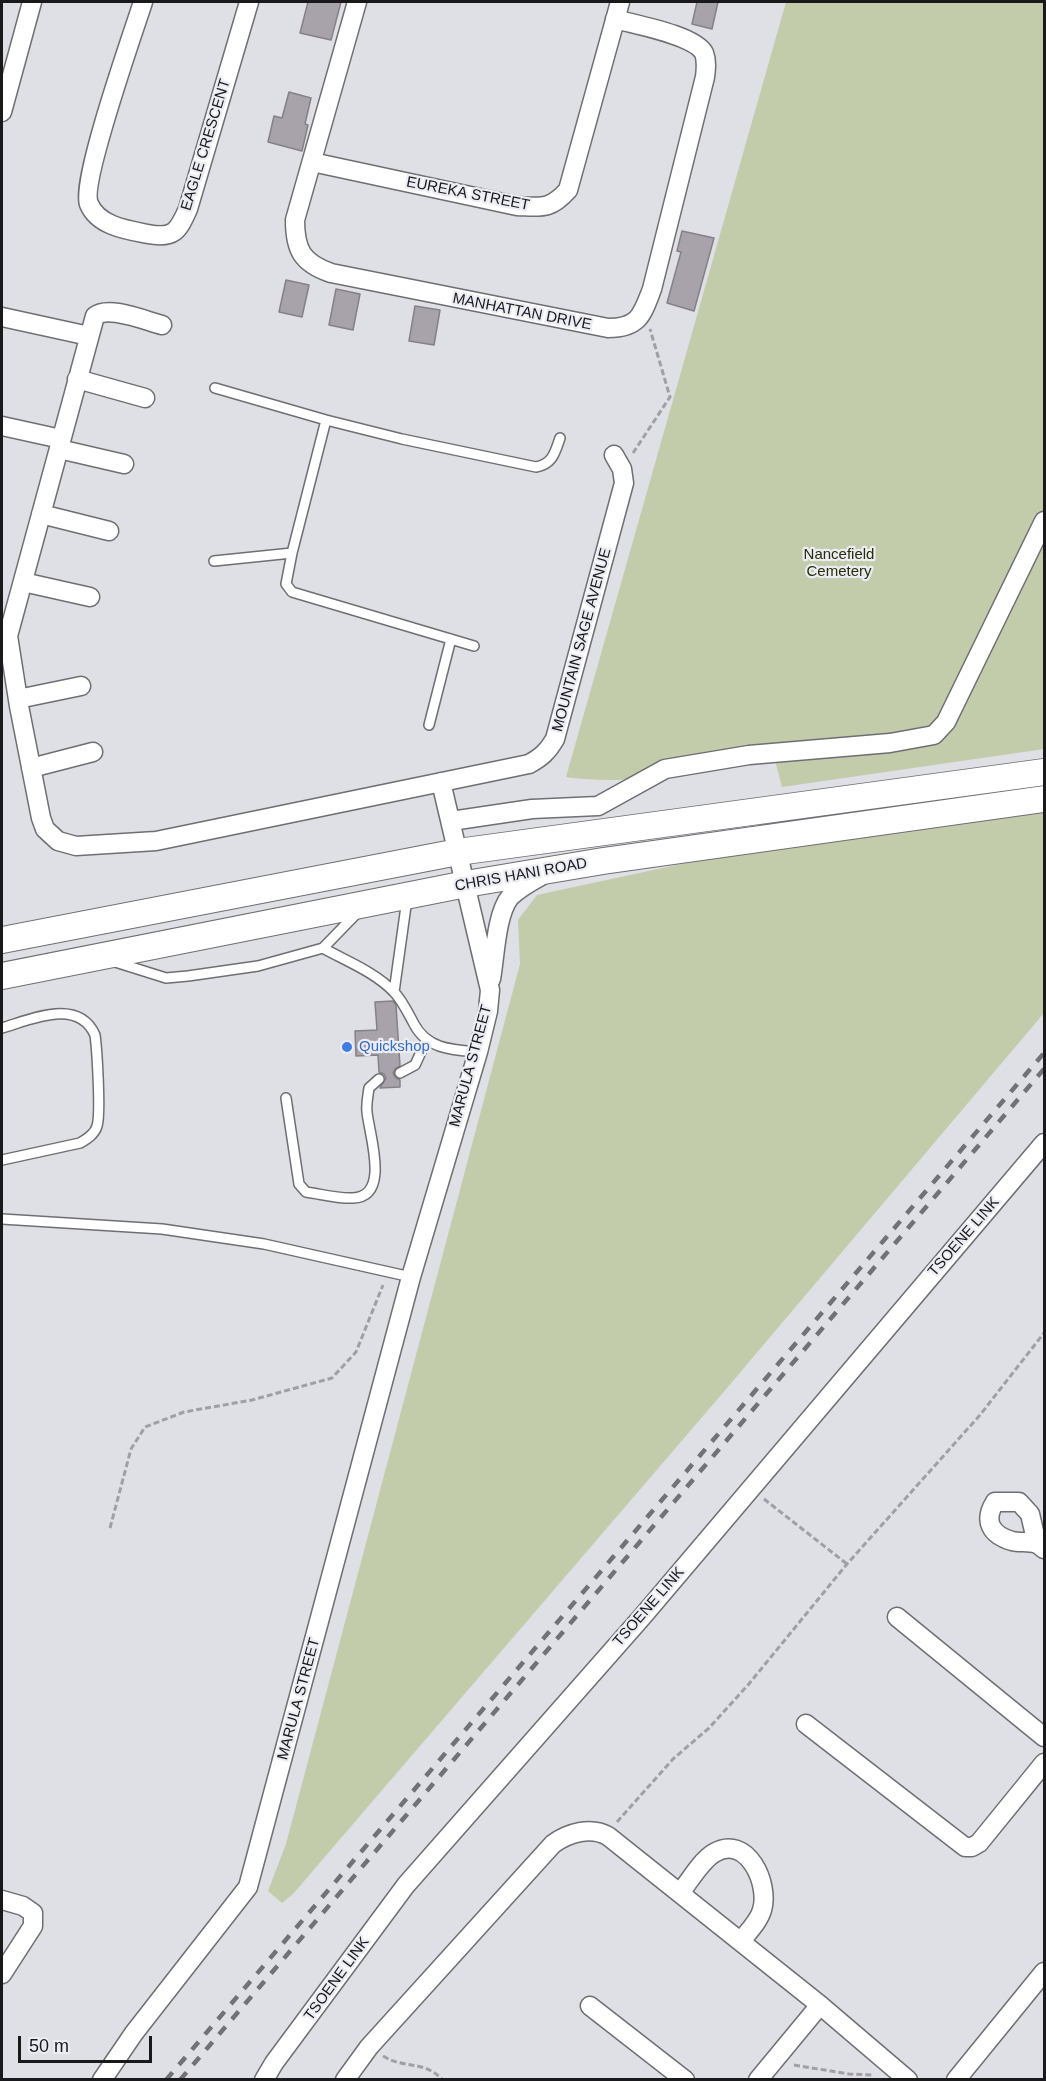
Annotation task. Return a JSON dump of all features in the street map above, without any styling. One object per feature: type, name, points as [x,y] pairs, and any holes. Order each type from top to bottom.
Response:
[{"type":"main road","name":"CHRIS HANI ROAD","points":[[2,940],[458,852],[1044,772]]},
{"type":"main road","name":"CHRIS HANI ROAD","points":[[2,976],[466,884],[603,861],[1044,799]]},
{"type":"street","points":[[2,112],[32,2]]},
{"type":"street","name":"EAGLE CRESCENT","points":[[143,2],[93,160],[88,203],[105,223],[159,236],[171,234],[179,228],[188,208],[249,2]]},
{"type":"street","name":"MANHATTAN DRIVE","points":[[357,2],[295,220],[295,239],[300,251],[313,267],[330,273],[508,310],[609,328],[625,328],[635,322],[644,310]]},
{"type":"street","points":[[618,10],[690,41],[703,52],[706,61],[705,77],[655,280],[644,310]]},
{"type":"street","name":"EUREKA STREET","points":[[312,162],[517,206],[543,207],[557,202],[568,190],[618,10]]},
{"type":"street","points":[[93,752],[31,768],[5,636],[23,582],[95,316],[101,312],[110,311],[162,325]]},
{"type":"street","points":[[2,317],[89,336]]},
{"type":"street","points":[[77,379],[146,398]]},
{"type":"street","points":[[2,426],[124,464]]},
{"type":"street","name":"MOUNTAIN SAGE AVENUE","points":[[31,768],[41,818],[51,837],[76,846],[156,842],[529,764],[542,757],[555,739],[624,483],[618,462]]},
{"type":"street","points":[[41,514],[109,531]]},
{"type":"street","points":[[451,821],[532,808],[598,806],[665,769],[749,755],[890,743],[934,735],[946,722],[1044,521]]},
{"type":"street","points":[[23,582],[90,597]]},
{"type":"street","points":[[18,699],[81,686]]},
{"type":"street","points":[[441,782],[458,852]]},
{"type":"street","name":"MARULA STREET","points":[[102,2079],[134,2033],[248,1887],[411,1277],[488,1011],[490,990],[458,852]]},
{"type":"street","points":[[490,990],[501,920],[506,905],[520,888],[550,870]]},
{"type":"street","name":"TSOENE LINK","points":[[264,2079],[406,1885],[634,1626],[1044,1143]]},
{"type":"street","points":[[897,1617],[1044,1737]]},
{"type":"street","points":[[806,1724],[966,1847],[979,1843],[1044,1763]]},
{"type":"street","points":[[345,2079],[369,2047],[553,1845],[568,1836],[594,1831],[606,1834],[681,1892],[905,2077]]},
{"type":"street","points":[[681,1892],[709,1857],[717,1851],[735,1850],[748,1857],[760,1876],[764,1888],[764,1902],[760,1915],[741,1941]]},
{"type":"street","points":[[2,1900],[23,1906],[33,1914],[33,1926],[2,1974]]},
{"type":"street","points":[[956,2079],[1044,1972]]},
{"type":"street","points":[[758,2079],[820,2005]]},
{"type":"street","points":[[590,2006],[685,2079]]},
{"type":"lane","points":[[215,388],[326,420],[414,442],[536,467],[552,460],[560,438]]},
{"type":"lane","points":[[326,420],[286,584],[292,592],[474,646]]},
{"type":"lane","points":[[214,561],[292,553]]},
{"type":"lane","points":[[429,725],[452,639]]},
{"type":"lane","points":[[394,992],[408,897]]},
{"type":"lane","points":[[102,957],[166,978],[258,966],[323,948],[365,905]]},
{"type":"lane","points":[[323,948],[368,972],[394,992],[426,1041],[447,1049],[478,1052]]},
{"type":"lane","points":[[2,1028],[55,1014],[69,1014],[84,1020],[95,1035],[98,1098],[98,1123],[87,1139],[80,1143],[2,1160]]},
{"type":"lane","points":[[400,1073],[415,1065],[426,1041]]},
{"type":"lane","points":[[286,1098],[299,1184],[306,1192],[354,1198],[370,1190],[375,1180],[375,1164],[367,1110],[369,1088],[379,1079]]},
{"type":"lane","points":[[2,1219],[162,1229],[264,1245],[411,1277]]},
{"type":"path","points":[[618,462],[670,397],[644,310]]},
{"type":"path","points":[[111,1528],[131,1449],[145,1427],[184,1412],[252,1400],[332,1378],[356,1352],[388,1271]]},
{"type":"path","points":[[606,1834],[673,1759],[709,1728],[748,1685],[847,1564],[980,1415],[1044,1333]]},
{"type":"path","points":[[751,1488],[847,1564]]},
{"type":"path","points":[[369,2047],[390,2060],[402,2064],[426,2066],[443,2079]]},
{"type":"path","points":[[773,2061],[849,2074],[905,2077]]},
{"type":"green space","name":"Nancefield Cemetery","points":[[786,2],[1044,2],[1044,749],[782,787],[775,760],[644,779],[592,780],[566,777]]},
{"type":"green space","points":[[1044,811],[1044,1013],[727,1388],[293,1894],[282,1903],[268,1891],[286,1844],[520,964],[518,920],[537,895],[700,860]]},
{"type":"building","points":[[308,2],[341,2],[331,40],[300,33]]},
{"type":"building","points":[[697,2],[718,2],[712,29],[692,24]]},
{"type":"building","points":[[289,92],[311,98],[302,151],[268,142],[274,116],[282,118]]},
{"type":"building","points":[[682,231],[714,238],[694,311],[667,303],[681,252],[677,251]]},
{"type":"building","points":[[286,280],[309,285],[302,317],[279,312]]},
{"type":"building","points":[[336,289],[360,294],[353,330],[329,325]]},
{"type":"building","points":[[415,306],[440,310],[434,345],[409,341]]},
{"type":"building","points":[[393,1001],[396,1005],[400,1066],[393,1073],[400,1080],[400,1087],[380,1088],[386,1078],[379,1072],[378,1055],[356,1056],[355,1031],[377,1030],[375,1002]]},
{"type":"railway","points":[[166,2080],[1044,1053]]},
{"type":"railway","points":[[180,2080],[1044,1069]]},
{"type":"place","name":"Quickshop","points":[[347,1047]]}]
